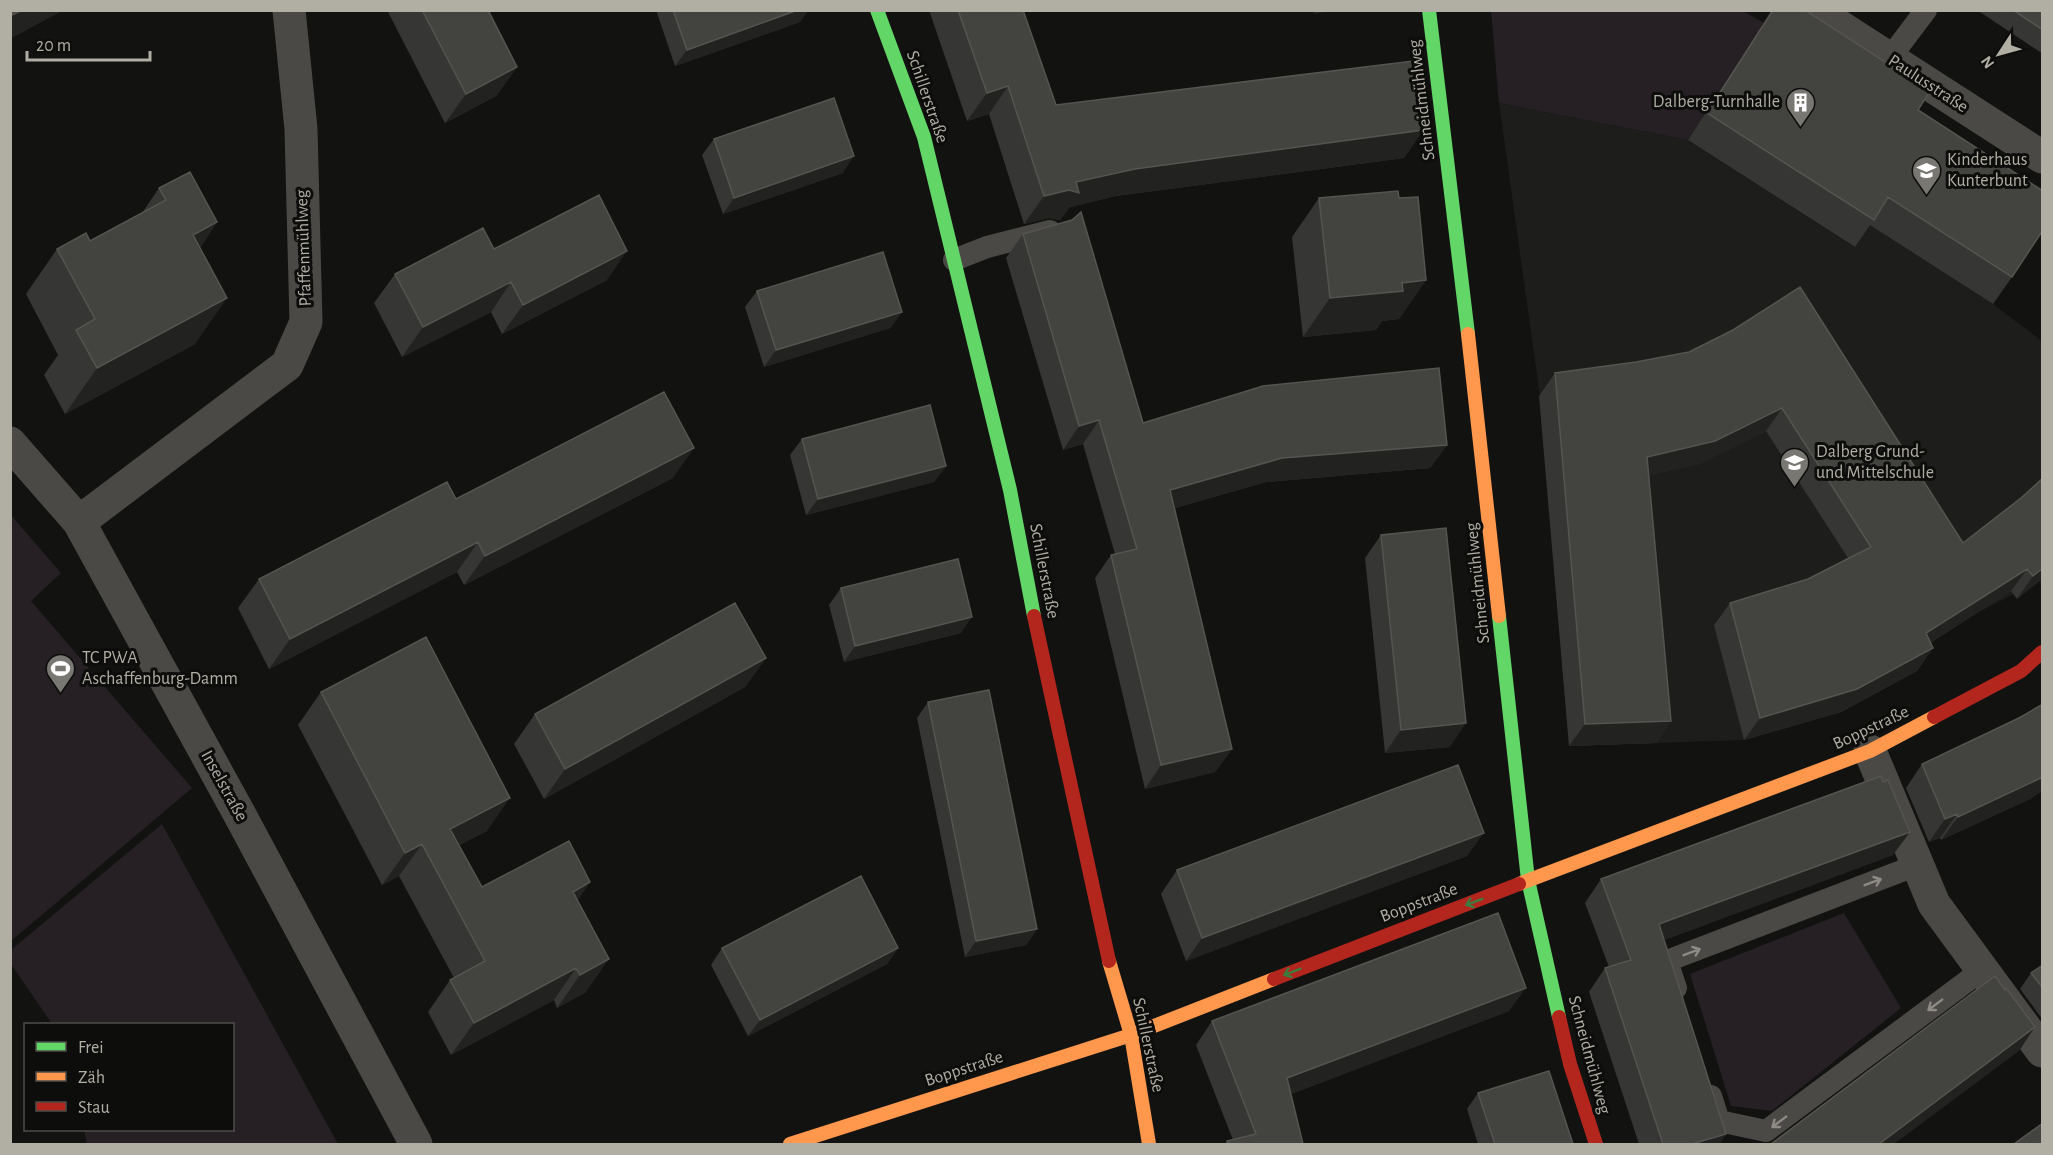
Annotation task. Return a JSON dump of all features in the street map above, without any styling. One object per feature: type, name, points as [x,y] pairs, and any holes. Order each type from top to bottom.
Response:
[{"type":"street","name":"Pfaffenmühlweg","points":[[79,522],[287,364],[306,322],[301,129],[289,10]]},
{"type":"street","name":"Schillerstraße","points":[[877,10],[924,137],[1010,490],[1042,658],[1110,967],[1131,1035],[1149,1144]]},
{"type":"street","name":"Schneidmühlweg","points":[[1429,10],[1477,411],[1528,880],[1570,1064],[1596,1144]]},
{"type":"street","name":"Paulusstraße","points":[[1814,10],[2043,157]]},
{"type":"street","name":"Inselstraße","points":[[10,443],[79,522],[241,817],[416,1144]]},
{"type":"street","name":"Boppstraße","points":[[790,1144],[1131,1035],[1528,880],[1870,751],[2021,671],[2043,652]]},
{"type":"street","points":[[1870,751],[1934,904],[2043,1051]]},
{"type":"lane","points":[[1888,58],[1926,10]]},
{"type":"lane","points":[[954,260],[987,247],[1052,231]]},
{"type":"lane","points":[[1682,1007],[1667,961],[1917,865]]},
{"type":"lane","points":[[1704,1075],[1719,1121],[1766,1131],[1982,970]]},
{"type":"shaded area","points":[[1741,10],[1764,23],[1688,140],[1499,103],[1491,11]]},
{"type":"shaded area","name":"Dalberg Grund- und Mittelschule","points":[[1499,103],[1688,140],[1854,247],[1869,224],[1993,304],[2042,341],[2042,585],[2039,581],[1977,613],[1910,656],[1917,671],[1841,712],[1744,740],[1569,746],[1540,396]]},
{"type":"shaded area","name":"TC PWA Aschaffenburg-Damm","points":[[10,514],[61,573],[31,601],[192,788],[11,941]]},
{"type":"shaded area","points":[[162,824],[338,1144],[87,1144],[84,1131],[234,1131],[234,1023],[51,1023],[11,964],[11,950]]},
{"type":"shaded area","points":[[1844,913],[1901,1008],[1772,1111],[1731,1106],[1690,974]]},
{"type":"building","points":[[10,10],[22,10],[10,16]]},
{"type":"building","points":[[422,10],[488,10],[517,67],[466,94]]},
{"type":"building","points":[[673,10],[798,10],[687,50]]},
{"type":"building","points":[[958,10],[1023,10],[1056,105],[1413,61],[1423,130],[1135,169],[1076,182],[1079,193],[1069,190],[1044,196],[1008,86],[987,93]]},
{"type":"building","points":[[1773,10],[1805,10],[1930,91],[1918,110],[2043,191],[2043,230],[2012,277],[1888,197],[1874,220],[1707,113]]},
{"type":"building","points":[[2013,10],[2043,10],[2043,30]]},
{"type":"building","points":[[834,98],[854,156],[734,198],[714,139]]},
{"type":"building","points":[[190,172],[217,222],[193,235],[227,298],[97,368],[76,330],[95,319],[57,249],[86,233],[90,241],[166,200],[159,188]]},
{"type":"building","points":[[1398,191],[1399,198],[1418,197],[1426,280],[1402,283],[1403,291],[1330,298],[1319,198]]},
{"type":"building","points":[[599,195],[627,251],[523,305],[511,282],[423,327],[395,274],[483,228],[494,249]]},
{"type":"building","points":[[1081,212],[1143,423],[1263,386],[1439,368],[1447,445],[1282,458],[1170,490],[1232,749],[1161,765],[1111,555],[1137,549],[1099,420],[1079,426],[1023,234],[1072,220]]},
{"type":"building","points":[[883,252],[902,312],[776,350],[757,291]]},
{"type":"building","points":[[1800,287],[1963,543],[2043,478],[2043,568],[2033,576],[2027,569],[1926,633],[1933,648],[1857,689],[1760,718],[1730,603],[1808,579],[1871,547],[1782,408],[1715,441],[1647,457],[1671,721],[1585,724],[1555,373],[1689,352],[1733,330]]},
{"type":"building","points":[[664,392],[694,448],[485,556],[478,542],[290,639],[259,579],[447,482],[456,499]]},
{"type":"building","points":[[930,405],[946,466],[818,499],[802,439]]},
{"type":"building","points":[[1446,528],[1466,723],[1401,730],[1381,535]]},
{"type":"building","points":[[958,559],[972,617],[855,646],[841,588]]},
{"type":"building","points":[[735,603],[766,658],[565,769],[535,714]]},
{"type":"building","points":[[426,637],[510,798],[450,829],[482,887],[569,841],[590,882],[573,892],[609,959],[580,975],[576,968],[474,1023],[450,980],[485,961],[422,844],[405,853],[321,692]]},
{"type":"building","points":[[989,690],[1037,929],[976,941],[928,702]]},
{"type":"building","points":[[2043,704],[2043,777],[1958,817],[1957,814],[1945,819],[1922,764],[2019,718]]},
{"type":"building","points":[[1458,765],[1484,833],[1202,938],[1177,870]]},
{"type":"building","points":[[1881,776],[1883,782],[1888,780],[1910,832],[1659,924],[1726,1134],[1692,1144],[1663,1144],[1605,968],[1631,960],[1601,879]]},
{"type":"building","points":[[861,876],[898,948],[760,1020],[722,948]]},
{"type":"building","points":[[1498,913],[1526,988],[1287,1078],[1303,1144],[1228,1144],[1227,1141],[1256,1134],[1212,1021]]},
{"type":"building","points":[[2043,965],[2043,988],[2031,973]]},
{"type":"building","points":[[1995,976],[2035,1027],[1879,1144],[1771,1144]]},
{"type":"building","points":[[1549,1071],[1573,1144],[1495,1144],[1478,1093]]},
{"type":"building","points":[[2043,1123],[2043,1144],[2014,1144]]},
{"type":"traffic: fast","points":[[877,10],[924,137],[1010,490],[1034,616]]},
{"type":"traffic: fast","points":[[1429,10],[1468,334]]},
{"type":"traffic: fast","points":[[1499,616],[1528,880],[1559,1017]]},
{"type":"traffic: slow","points":[[1468,334],[1499,616]]},
{"type":"traffic: slow","points":[[1519,884],[1870,751],[1934,717]]},
{"type":"traffic: slow","points":[[1109,961],[1131,1035],[1149,1144]]},
{"type":"traffic: slow","points":[[790,1144],[1131,1035],[1274,979]]},
{"type":"traffic: jam","points":[[1034,616],[1109,961]]},
{"type":"traffic: jam","points":[[1934,717],[2021,671],[2042,652]]},
{"type":"traffic: jam","points":[[1274,979],[1519,884]]},
{"type":"traffic: jam","points":[[1559,1017],[1570,1064],[1596,1144]]},
{"type":"place","name":"Dalberg-Turnhalle","points":[[1801,128]]},
{"type":"place","name":"Kinderhaus Kunterbunt","points":[[1926,196]]},
{"type":"place","name":"Dalberg Grund- und Mittelschule","points":[[1795,488]]},
{"type":"place","name":"TC PWA Aschaffenburg-Damm","points":[[61,694]]}]
